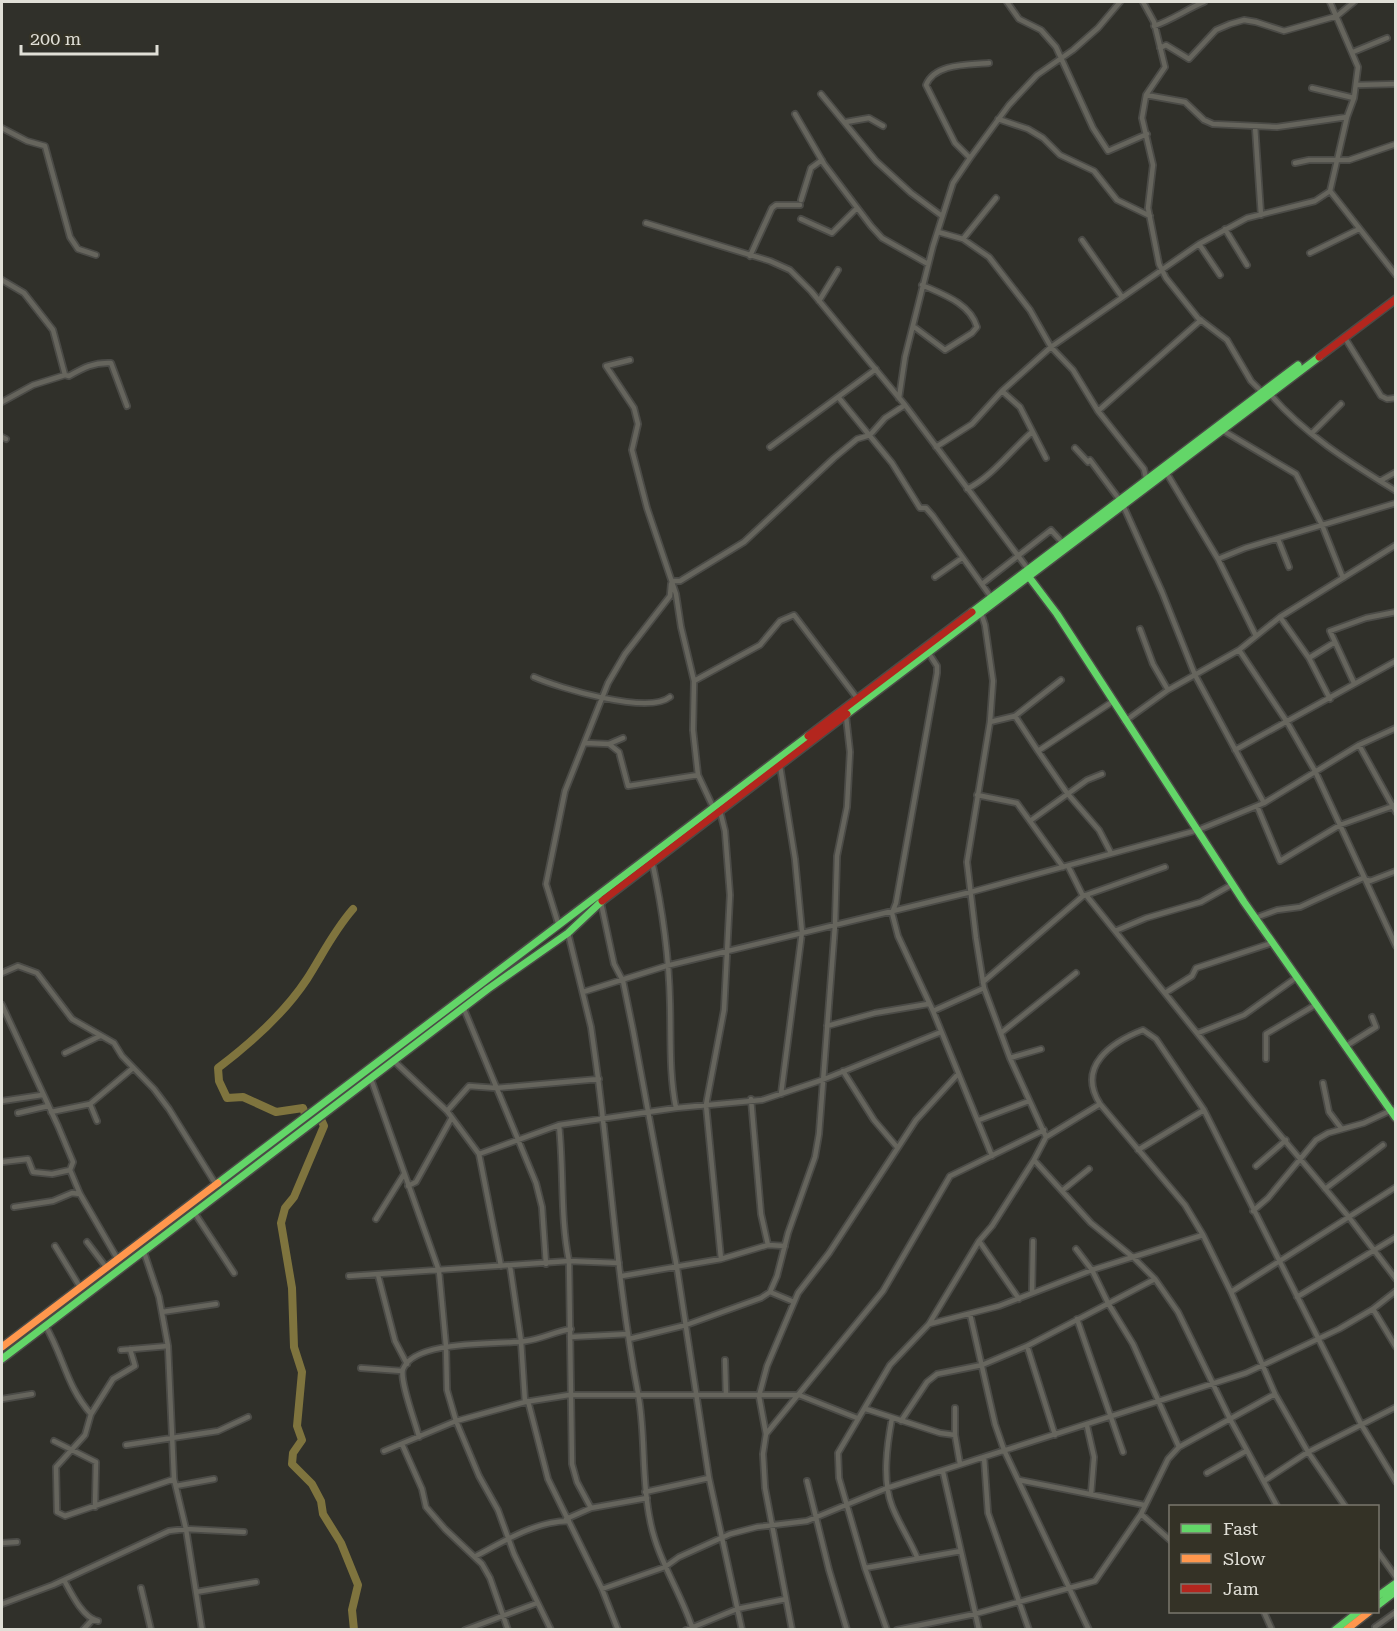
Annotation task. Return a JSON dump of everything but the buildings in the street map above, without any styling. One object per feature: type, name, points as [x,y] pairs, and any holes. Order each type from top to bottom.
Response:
[{"type":"main road","points":[[717,809],[857,698],[928,652],[981,613],[1121,502],[1146,478],[1395,292]]},
{"type":"main road","points":[[2,1347],[558,923],[846,716],[991,597],[1029,573],[1062,543],[1166,472],[1395,299]]},
{"type":"main road","points":[[1029,573],[1272,944],[1393,1109],[1395,1118]]},
{"type":"main road","points":[[2,1359],[294,1135],[488,989],[568,933],[600,902],[701,820]]},
{"type":"main road","points":[[482,981],[488,989]]},
{"type":"main road","points":[[171,1217],[176,1226]]},
{"type":"main road","points":[[1379,1594],[1395,1582]]},
{"type":"main road","points":[[1379,1603],[1395,1591]]},
{"type":"main road","points":[[1335,1629],[1355,1613]]},
{"type":"main road","points":[[1346,1629],[1366,1613]]},
{"type":"street","points":[[1007,2],[1019,19],[1041,30],[1056,47],[1093,128],[1108,151],[1147,134]]},
{"type":"street","points":[[1108,2],[1113,8]]},
{"type":"street","points":[[899,398],[927,264],[953,183],[998,119],[1037,75],[1098,28],[1120,2]]},
{"type":"street","points":[[1143,2],[1155,26],[1164,69],[1146,95],[1142,118],[1153,165],[1148,208],[1159,264],[1166,278],[1202,320],[1227,340],[1251,381],[1262,392]]},
{"type":"street","points":[[1155,26],[1182,13],[1188,7],[1204,2]]},
{"type":"street","points":[[936,447],[972,424],[1002,391],[1051,347],[1199,244],[1225,229],[1261,215],[1315,201],[1330,191],[1347,117],[1354,98],[1358,68],[1330,2]]},
{"type":"street","points":[[1160,48],[1166,45],[1189,59],[1216,30],[1230,24],[1244,20],[1284,31],[1337,16],[1354,2]]},
{"type":"street","points":[[1353,52],[1387,38]]},
{"type":"street","points":[[970,158],[955,143],[926,85],[934,72],[989,63]]},
{"type":"street","points":[[1356,85],[1395,84]]},
{"type":"street","points":[[1312,88],[1354,98]]},
{"type":"street","points":[[821,94],[846,122],[876,162],[911,194],[942,216]]},
{"type":"street","points":[[1146,95],[1185,102],[1204,120],[1214,124],[1277,127],[1347,117]]},
{"type":"street","points":[[795,114],[822,160],[882,238],[927,264]]},
{"type":"street","points":[[846,122],[869,118],[883,126]]},
{"type":"street","points":[[998,119],[1028,129],[1043,138],[1060,155],[1094,171],[1117,200],[1150,216]]},
{"type":"street","points":[[1256,126],[1261,215]]},
{"type":"street","points":[[2,128],[27,141],[45,146],[70,237],[78,249],[96,255]]},
{"type":"street","points":[[1295,164],[1309,160],[1338,161],[1395,144]]},
{"type":"street","points":[[750,256],[772,208],[776,205],[800,203],[811,168],[822,160]]},
{"type":"street","points":[[1330,191],[1395,275]]},
{"type":"street","points":[[963,239],[996,198]]},
{"type":"street","points":[[801,219],[832,233],[857,207]]},
{"type":"street","points":[[646,223],[790,270],[819,301],[905,405],[1029,573]]},
{"type":"street","points":[[1225,229],[1247,265]]},
{"type":"street","points":[[1310,253],[1359,229]]},
{"type":"street","points":[[938,232],[963,239],[989,257],[1030,310],[1051,347],[1073,370],[1098,411],[1144,469],[1146,478]]},
{"type":"street","points":[[1082,240],[1122,297]]},
{"type":"street","points":[[1199,244],[1220,275]]},
{"type":"street","points":[[819,301],[838,270]]},
{"type":"street","points":[[2,280],[24,294],[53,330],[65,375]]},
{"type":"street","points":[[913,326],[945,350],[972,333],[977,327],[975,321],[957,301],[922,285]]},
{"type":"street","points":[[1098,411],[1202,320]]},
{"type":"street","points":[[1345,338],[1381,396],[1387,399],[1395,398]]},
{"type":"street","points":[[630,360],[606,366],[634,408],[638,424],[632,450],[647,508],[672,581],[673,595],[694,681],[693,730],[698,775],[717,809],[727,852],[730,895],[724,1010],[706,1105],[721,1259]]},
{"type":"street","points":[[2,402],[33,385],[65,375],[69,376],[100,363],[111,363],[127,406]]},
{"type":"street","points":[[770,447],[876,369]]},
{"type":"street","points":[[1002,391],[1020,406],[1046,458]]},
{"type":"street","points":[[1270,394],[1350,464],[1395,492]]},
{"type":"street","points":[[838,398],[892,463],[915,502],[920,508],[927,508],[991,597]]},
{"type":"street","points":[[1312,433],[1341,404]]},
{"type":"street","points":[[672,581],[680,581],[744,542],[834,458],[848,450],[857,439],[870,435],[885,418],[905,405]]},
{"type":"street","points":[[1222,430],[1296,474],[1322,525],[1343,578]]},
{"type":"street","points":[[967,489],[989,476],[1000,462],[1032,432]]},
{"type":"street","points":[[1075,448],[1089,461],[1121,502],[1162,592],[1195,675],[1263,803]]},
{"type":"street","points":[[1166,472],[1218,559],[1256,636]]},
{"type":"street","points":[[1380,481],[1395,472]]},
{"type":"street","points":[[1218,559],[1395,503]]},
{"type":"street","points":[[982,584],[1051,530],[1062,543]]},
{"type":"street","points":[[1278,539],[1289,567]]},
{"type":"street","points":[[1125,721],[1167,690],[1239,650],[1280,617],[1395,545]]},
{"type":"street","points":[[935,577],[962,558]]},
{"type":"street","points":[[558,923],[546,884],[565,791],[608,683],[625,654],[673,595]]},
{"type":"street","points":[[1354,683],[1330,631],[1366,618],[1395,612]]},
{"type":"street","points":[[981,613],[985,625],[993,681],[990,722],[967,862],[984,988],[1010,1058],[1046,1137]]},
{"type":"street","points":[[694,681],[760,645],[780,621],[794,615],[857,698]]},
{"type":"street","points":[[1280,617],[1309,658],[1330,699]]},
{"type":"street","points":[[1140,629],[1153,664],[1167,690]]},
{"type":"street","points":[[1309,658],[1335,642]]},
{"type":"street","points":[[1239,650],[1287,722],[1315,771],[1395,946]]},
{"type":"street","points":[[928,652],[937,666],[937,673],[896,903],[892,913],[898,936],[933,1011],[992,1156]]},
{"type":"street","points":[[1235,750],[1395,661]]},
{"type":"street","points":[[534,677],[564,690],[638,703],[656,703],[670,697]]},
{"type":"street","points":[[990,722],[1015,716],[1061,680]]},
{"type":"street","points":[[1038,751],[1112,702]]},
{"type":"street","points":[[570,1337],[628,1337],[686,1325],[761,1298],[770,1292],[815,1157],[835,925],[837,856],[847,807],[850,752],[846,716]]},
{"type":"street","points":[[1015,716],[1067,793],[1099,830],[1111,853]]},
{"type":"street","points":[[583,992],[666,966],[727,953],[802,932],[892,913],[1198,830],[1263,803],[1359,744],[1395,728]]},
{"type":"street","points":[[585,743],[609,744],[623,738]]},
{"type":"street","points":[[609,744],[619,752],[628,786],[698,775]]},
{"type":"street","points":[[1359,744],[1394,806],[1395,812]]},
{"type":"street","points":[[780,765],[795,859],[802,932],[782,1094]]},
{"type":"street","points":[[1030,821],[1067,793],[1087,780],[1102,774]]},
{"type":"street","points":[[977,795],[1017,803],[1065,866],[1084,896],[1301,1157],[1376,1251],[1395,1279]]},
{"type":"street","points":[[1257,806],[1280,861],[1340,825],[1394,806]]},
{"type":"street","points":[[652,861],[666,966],[672,1091],[676,1108]]},
{"type":"street","points":[[983,982],[1084,896],[1165,867]]},
{"type":"street","points":[[1255,918],[1277,910],[1300,907],[1363,878],[1370,881],[1395,871]]},
{"type":"street","points":[[1115,932],[1146,918],[1201,902],[1233,884]]},
{"type":"street","points":[[600,902],[614,964],[623,981],[677,1268],[709,1478],[742,1629]]},
{"type":"street","points":[[568,933],[591,1027],[599,1079],[628,1337],[638,1394],[646,1495],[652,1530],[665,1567],[693,1628]]},
{"type":"street","points":[[1165,993],[1192,976],[1196,968],[1272,944]]},
{"type":"street","points":[[2,973],[18,966],[37,973],[72,1019],[114,1043],[169,1109],[215,1184]]},
{"type":"street","points":[[1001,1033],[1076,973]]},
{"type":"street","points":[[1198,1033],[1244,1015],[1297,977]]},
{"type":"street","points":[[933,1011],[984,988]]},
{"type":"street","points":[[827,1026],[875,1013],[928,1004]]},
{"type":"street","points":[[1266,1059],[1266,1034],[1317,1004]]},
{"type":"street","points":[[2,1005],[73,1162],[70,1170],[117,1258]]},
{"type":"street","points":[[464,1008],[519,1141],[542,1207],[546,1264]]},
{"type":"street","points":[[1346,1046],[1376,1027],[1372,1017]]},
{"type":"street","points":[[1344,1505],[1308,1452],[1275,1394],[1203,1235],[1185,1205],[1100,1104],[1092,1085],[1098,1058],[1105,1050],[1143,1030],[1156,1039],[1204,1110],[1361,1424],[1395,1482]]},
{"type":"street","points":[[479,1154],[559,1125],[676,1108],[762,1100],[822,1080],[941,1032]]},
{"type":"street","points":[[65,1053],[100,1036]]},
{"type":"street","points":[[1010,1058],[1041,1049]]},
{"type":"street","points":[[394,1061],[447,1111],[451,1119],[465,1132],[479,1154],[501,1266]]},
{"type":"street","points":[[51,1112],[90,1104],[133,1068]]},
{"type":"street","points":[[843,1071],[874,1120],[897,1147]]},
{"type":"street","points":[[792,1629],[773,1526],[763,1454],[766,1434],[759,1396],[767,1366],[794,1302],[851,1221],[897,1147],[958,1074]]},
{"type":"street","points":[[371,1079],[439,1271],[446,1346],[447,1390],[456,1421],[479,1476],[498,1510],[537,1603],[551,1629]]},
{"type":"street","points":[[447,1111],[466,1088],[496,1088],[599,1079]]},
{"type":"street","points":[[1323,1083],[1329,1112],[1341,1128]]},
{"type":"street","points":[[2,1101],[42,1095]]},
{"type":"street","points":[[751,1100],[761,1214],[768,1245]]},
{"type":"street","points":[[979,1120],[1029,1101]]},
{"type":"street","points":[[90,1104],[97,1121]]},
{"type":"street","points":[[887,1629],[865,1568],[839,1478],[838,1453],[890,1365],[929,1324],[979,1241],[992,1227],[1034,1160],[1046,1137],[1100,1104]]},
{"type":"street","points":[[18,1113],[48,1106]]},
{"type":"street","points":[[1253,1211],[1268,1198],[1316,1140],[1341,1128],[1364,1123],[1393,1109]]},
{"type":"street","points":[[1138,1150],[1204,1110]]},
{"type":"street","points":[[408,1186],[416,1182],[451,1119]]},
{"type":"street","points":[[559,1125],[564,1182],[562,1229],[569,1262],[571,1329],[569,1395],[572,1464],[577,1482],[591,1508]]},
{"type":"street","points":[[766,1434],[883,1291],[950,1176],[1044,1131]]},
{"type":"street","points":[[1256,1166],[1286,1140]]},
{"type":"street","points":[[1325,1189],[1383,1145]]},
{"type":"street","points":[[2,1162],[28,1159],[33,1172],[52,1174],[70,1170]]},
{"type":"street","points":[[1034,1160],[1090,1223],[1134,1258],[1155,1279],[1178,1312],[1246,1451],[1276,1505]]},
{"type":"street","points":[[1063,1190],[1089,1168]]},
{"type":"street","points":[[376,1219],[404,1174]]},
{"type":"street","points":[[1230,1292],[1395,1187]]},
{"type":"street","points":[[14,1208],[53,1202],[72,1193],[81,1194]]},
{"type":"street","points":[[194,1212],[234,1273]]},
{"type":"street","points":[[929,1324],[1019,1299],[1092,1270],[1203,1235]]},
{"type":"street","points":[[1297,1297],[1376,1251],[1395,1237]]},
{"type":"street","points":[[979,1241],[1019,1299]]},
{"type":"street","points":[[1032,1293],[1033,1241]]},
{"type":"street","points":[[87,1242],[106,1267]]},
{"type":"street","points":[[622,1276],[721,1259],[768,1245],[785,1246]]},
{"type":"street","points":[[55,1246],[80,1287]]},
{"type":"street","points":[[1076,1249],[1092,1270],[1108,1303],[1133,1344],[1179,1447]]},
{"type":"street","points":[[144,1252],[162,1312],[168,1346],[174,1479],[186,1529],[202,1629]]},
{"type":"street","points":[[349,1276],[569,1262],[619,1263]]},
{"type":"street","points":[[510,1266],[527,1401],[548,1479],[602,1589],[618,1629]]},
{"type":"street","points":[[378,1275],[395,1341],[406,1364]]},
{"type":"street","points":[[901,1420],[927,1382],[937,1374],[982,1365],[1027,1346],[1155,1279]]},
{"type":"street","points":[[602,1589],[665,1567],[679,1557],[721,1539],[757,1527],[807,1521],[887,1488],[1213,1384],[1263,1365],[1339,1329],[1374,1309],[1395,1291]]},
{"type":"street","points":[[770,1292],[794,1302]]},
{"type":"street","points":[[162,1312],[216,1304]]},
{"type":"street","points":[[1374,1309],[1395,1347]]},
{"type":"street","points":[[970,1314],[1004,1450],[1089,1629]]},
{"type":"street","points":[[1077,1319],[1123,1452]]},
{"type":"street","points":[[45,1325],[57,1345],[71,1389],[91,1414]]},
{"type":"street","points":[[419,1437],[402,1371],[406,1364],[446,1346],[521,1341],[571,1329]]},
{"type":"street","points":[[121,1350],[168,1346]]},
{"type":"street","points":[[1027,1346],[1055,1435]]},
{"type":"street","points":[[130,1349],[135,1366],[113,1379],[91,1414],[86,1435],[68,1453],[54,1472],[56,1509],[65,1516],[174,1479]]},
{"type":"street","points":[[725,1360],[726,1395]]},
{"type":"street","points":[[361,1368],[402,1371]]},
{"type":"street","points":[[2,1399],[32,1394]]},
{"type":"street","points":[[897,1629],[975,1614],[1070,1590],[1095,1581],[1141,1514],[1168,1459],[1179,1447],[1275,1394]]},
{"type":"street","points":[[384,1451],[456,1421],[527,1401],[569,1395],[800,1395],[857,1418]]},
{"type":"street","points":[[1264,1481],[1308,1452],[1395,1407]]},
{"type":"street","points":[[955,1408],[955,1435],[960,1464]]},
{"type":"street","points":[[866,1409],[955,1435]]},
{"type":"street","points":[[126,1445],[218,1431],[248,1417]]},
{"type":"street","points":[[892,1418],[887,1456],[887,1488],[892,1505],[917,1557]]},
{"type":"street","points":[[1087,1426],[1094,1457],[1091,1494]]},
{"type":"street","points":[[54,1441],[96,1462],[95,1507]]},
{"type":"street","points":[[402,1444],[432,1516],[476,1556],[490,1578],[508,1629]]},
{"type":"street","points":[[1207,1473],[1246,1451]]},
{"type":"street","points":[[984,1457],[988,1513],[1029,1629]]},
{"type":"street","points":[[943,1472],[979,1629]]},
{"type":"street","points":[[476,1556],[508,1538],[555,1521],[567,1520],[591,1508],[709,1478]]},
{"type":"street","points":[[176,1486],[214,1479]]},
{"type":"street","points":[[1019,1480],[1144,1505]]},
{"type":"street","points":[[807,1481],[848,1629]]},
{"type":"street","points":[[555,1521],[563,1512]]},
{"type":"street","points":[[1141,1514],[1169,1539]]},
{"type":"street","points":[[2,1604],[64,1580],[162,1534],[186,1529],[244,1532]]},
{"type":"street","points":[[2,1543],[17,1542]]},
{"type":"street","points":[[865,1568],[961,1551]]},
{"type":"street","points":[[1379,1555],[1395,1577]]},
{"type":"street","points":[[64,1580],[76,1601],[96,1620],[83,1629]]},
{"type":"street","points":[[196,1592],[256,1582]]},
{"type":"street","points":[[141,1588],[151,1629]]},
{"type":"street","points":[[686,1629],[737,1609],[786,1599]]},
{"type":"street","points":[[465,1629],[504,1617],[537,1603]]},
{"type":"street","points":[[1375,1627],[1395,1611]]},
{"type":"street","points":[[1265,1613],[1272,1629]]},
{"type":"waterway","points":[[353,909],[288,1004],[255,1038],[218,1068],[219,1081],[227,1098],[243,1097],[276,1112],[303,1108],[305,1114],[319,1115],[324,1126],[294,1197],[285,1208],[281,1223],[292,1288],[294,1347],[302,1372],[297,1426],[302,1440],[293,1453],[292,1464],[312,1484],[321,1501],[323,1514],[341,1543],[358,1585],[352,1610],[354,1630]]},
{"type":"traffic: fast","points":[[847,714],[1319,357]]},
{"type":"traffic: fast","points":[[972,612],[1298,365]]},
{"type":"traffic: fast","points":[[1029,577],[1057,614],[1244,902],[1396,1118]]},
{"type":"traffic: fast","points":[[218,1183],[808,736]]},
{"type":"traffic: fast","points":[[2,1359],[488,989],[568,933],[602,901]]},
{"type":"traffic: fast","points":[[1379,1595],[1396,1583]]},
{"type":"traffic: fast","points":[[1379,1604],[1396,1591]]},
{"type":"traffic: fast","points":[[1335,1630],[1357,1613]]},
{"type":"traffic: slow","points":[[2,1347],[218,1183]]},
{"type":"traffic: slow","points":[[1346,1630],[1368,1613]]},
{"type":"traffic: jam","points":[[1319,357],[1396,299]]},
{"type":"traffic: jam","points":[[808,736],[972,612]]},
{"type":"traffic: jam","points":[[602,901],[847,714]]}]
